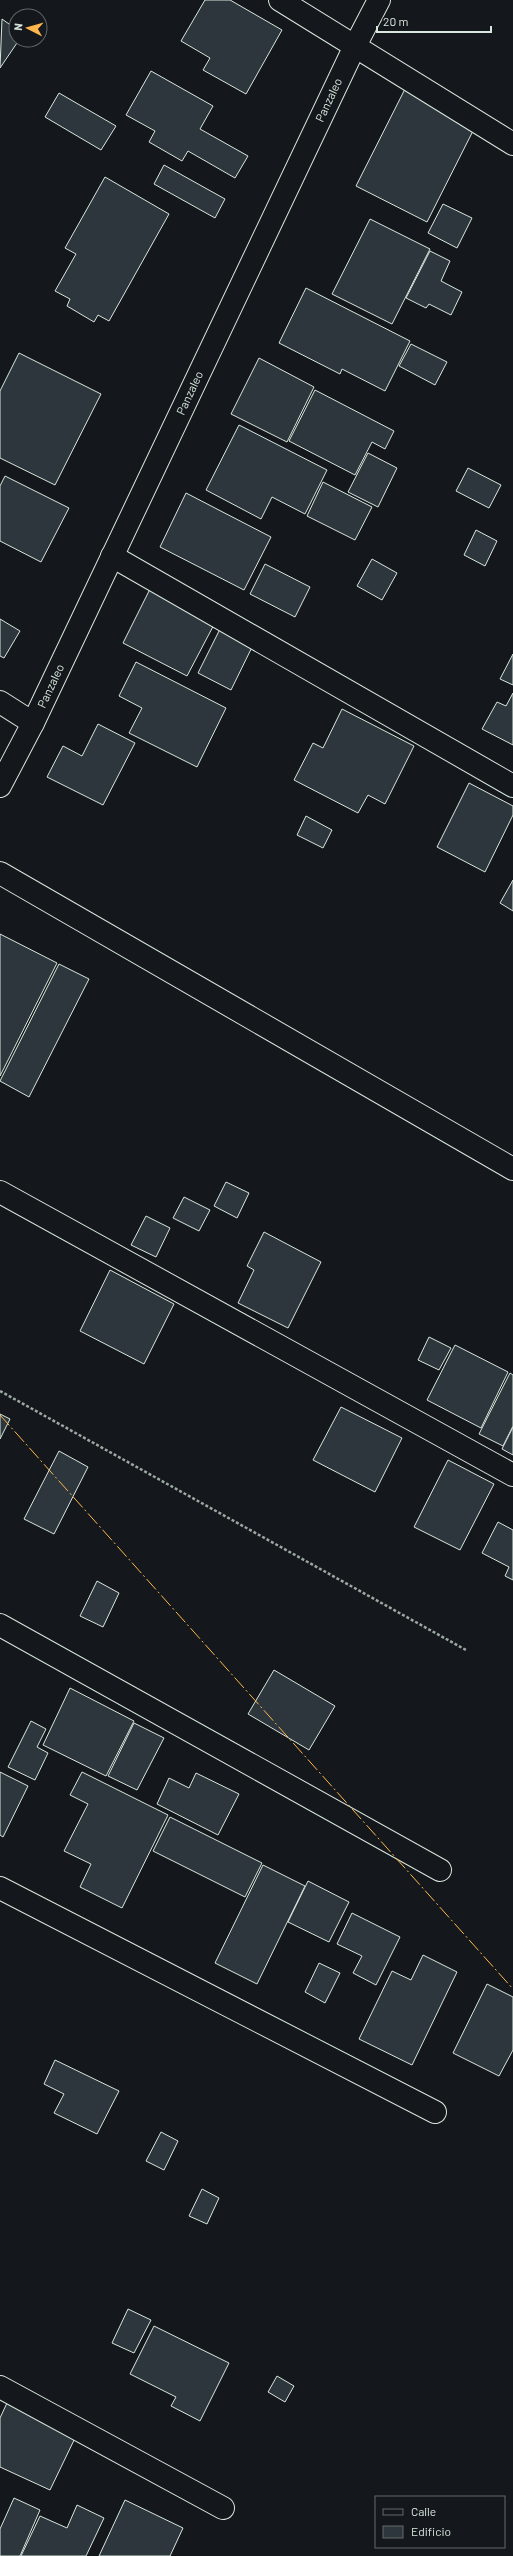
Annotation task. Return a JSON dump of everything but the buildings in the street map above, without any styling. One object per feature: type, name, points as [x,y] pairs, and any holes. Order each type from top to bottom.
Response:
[{"type":"street","points":[[280,0],[513,144]]},
{"type":"street","name":"Panzaleo","points":[[0,786],[33,724],[355,46],[379,0]]},
{"type":"street","points":[[112,556],[513,786]]},
{"type":"street","points":[[0,702],[33,724]]},
{"type":"street","points":[[0,873],[513,1169]]},
{"type":"street","points":[[0,1192],[513,1475]]},
{"type":"street","points":[[0,1625],[440,1870]]},
{"type":"street","points":[[0,1888],[435,2112]]},
{"type":"street","points":[[0,2387],[223,2508]]},
{"type":"path","points":[[0,1392],[466,1650]]},
{"type":"power","points":[[0,1415],[513,1989]]}]
